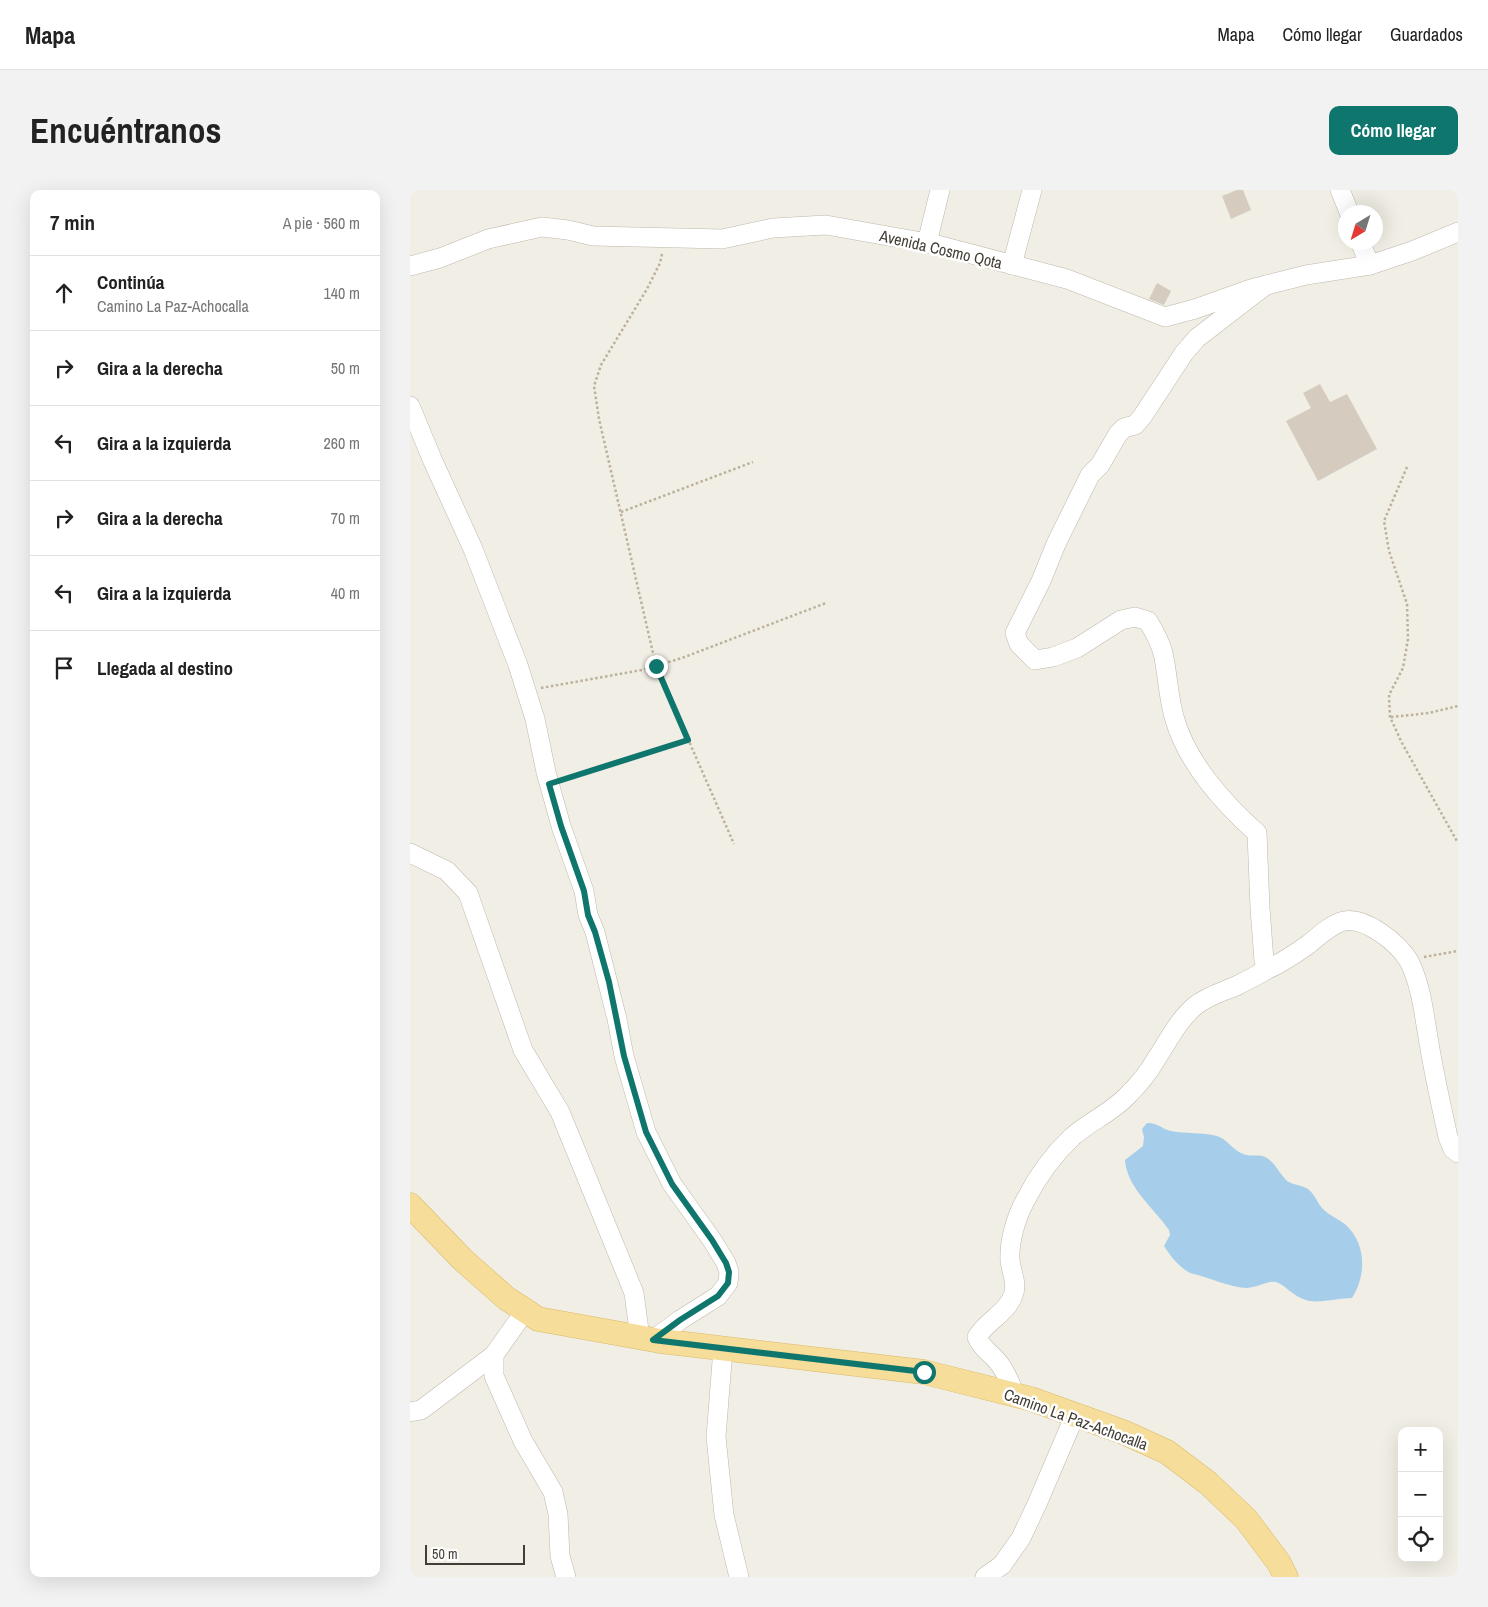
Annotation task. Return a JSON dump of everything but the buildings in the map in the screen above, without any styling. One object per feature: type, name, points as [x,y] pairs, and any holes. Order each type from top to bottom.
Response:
[{"type":"main road","name":"Camino La Paz-Achocalla","points":[[410,1205],[462,1259],[506,1298],[538,1319],[647,1339],[924,1372],[1015,1395],[1123,1432],[1167,1452],[1208,1483],[1246,1519],[1279,1563],[1286,1577]]},
{"type":"street","points":[[927,242],[940,190]]},
{"type":"street","points":[[1012,265],[1032,190]]},
{"type":"street","points":[[1340,190],[1345,205]]},
{"type":"street","name":"Avenida Cosmo Qota","points":[[410,266],[440,258],[488,239],[542,227],[568,230],[593,236],[722,240],[773,228],[826,225],[927,242],[1066,279],[1165,317],[1266,285],[1306,275],[1370,265],[1412,252],[1458,232]]},
{"type":"street","points":[[1363,250],[1370,265]]},
{"type":"street","points":[[1266,285],[1197,338],[1184,353],[1142,417],[1135,425],[1124,428],[1118,434],[1100,465],[1090,475],[1056,544],[1016,633],[1019,644],[1035,660],[1053,657],[1077,648],[1121,620],[1135,618],[1148,621],[1163,652],[1167,686],[1175,722],[1191,755],[1227,805],[1257,833],[1262,938],[1266,970]]},
{"type":"street","points":[[410,406],[473,549],[518,665],[535,719],[549,784],[561,826],[584,891],[588,915],[600,949],[618,1019],[624,1056],[646,1132],[668,1176],[712,1240],[726,1263],[729,1272],[728,1283],[718,1296],[647,1339],[634,1292],[560,1112],[523,1050],[468,893],[447,871],[410,853]]},
{"type":"street","points":[[1015,1395],[1003,1369],[997,1360],[981,1345],[977,1337],[1007,1306],[1014,1293],[1015,1281],[1010,1261],[1010,1251],[1016,1225],[1023,1204],[1029,1194],[1060,1150],[1071,1138],[1119,1104],[1145,1077],[1191,1010],[1207,998],[1292,956],[1341,922],[1353,920],[1367,924],[1387,938],[1408,960],[1422,1002],[1428,1042],[1448,1137],[1453,1149],[1458,1153]]},
{"type":"street","points":[[410,1412],[421,1410],[494,1355],[525,1311]]},
{"type":"street","points":[[723,1349],[716,1437],[724,1515],[739,1577]]},
{"type":"street","points":[[494,1355],[494,1376],[501,1395],[523,1441],[553,1492],[558,1514],[560,1556],[566,1577]]},
{"type":"street","points":[[993,1574],[1002,1565],[1021,1538],[1075,1415]]},
{"type":"path","points":[[666,238],[660,263],[647,290],[601,365],[594,386],[599,419],[656,666],[734,844]]},
{"type":"path","points":[[620,512],[753,462]]},
{"type":"path","points":[[1407,467],[1384,521],[1389,551],[1408,604],[1408,639],[1403,668],[1389,695],[1390,717],[1402,743],[1458,844]]},
{"type":"path","points":[[526,690],[656,666],[682,658],[826,603]]},
{"type":"path","points":[[1390,717],[1429,713],[1458,706]]},
{"type":"path","points":[[549,784],[688,740]]},
{"type":"path","points":[[1408,960],[1458,951]]},
{"type":"water","points":[[1147,1123],[1171,1131],[1221,1137],[1241,1153],[1267,1158],[1287,1181],[1308,1189],[1324,1210],[1346,1225],[1358,1242],[1361,1251],[1362,1271],[1357,1289],[1352,1298],[1311,1301],[1297,1296],[1276,1282],[1250,1288],[1239,1287],[1190,1273],[1182,1268],[1164,1246],[1170,1235],[1169,1230],[1136,1189],[1127,1170],[1125,1160],[1143,1146],[1144,1137],[1142,1129]]},
{"type":"route","points":[[656,666],[688,740],[549,784],[561,826],[584,891],[588,915],[595,932],[618,1019],[624,1056],[646,1132],[672,1184],[712,1240],[726,1263],[729,1272],[728,1283],[718,1296],[653,1340],[924,1372]]}]
